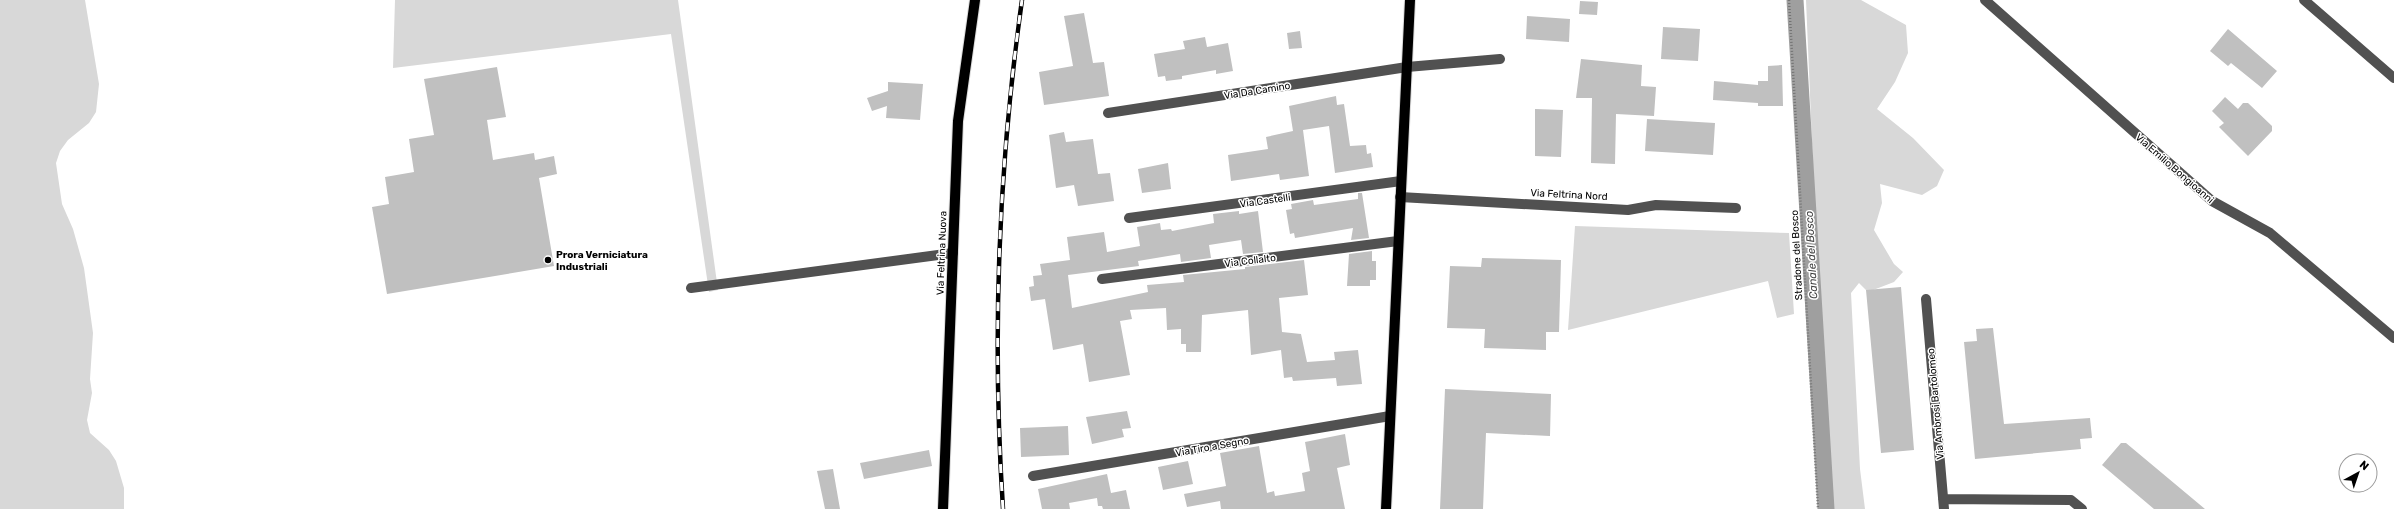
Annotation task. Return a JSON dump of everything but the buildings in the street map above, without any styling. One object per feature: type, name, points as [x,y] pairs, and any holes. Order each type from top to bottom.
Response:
[{"type":"main road","name":"Via Feltrina Nuova","points":[[943,509],[958,121],[975,0]]},
{"type":"main road","points":[[1386,509],[1410,0]]},
{"type":"street","name":"Via Emilio Bongioanni","points":[[1985,0],[2212,201],[2270,233],[2394,338]]},
{"type":"street","points":[[2304,0],[2394,78]]},
{"type":"street","name":"Via Da Camino","points":[[1108,113],[1407,67],[1500,59]]},
{"type":"street","name":"Via Castelli","points":[[1129,218],[1401,181]]},
{"type":"street","name":"Via Feltrina Nord","points":[[1400,196],[1628,210],[1656,205],[1736,208]]},
{"type":"street","name":"Via Collalto","points":[[1102,279],[1398,241]]},
{"type":"street","points":[[691,288],[953,253]]},
{"type":"street","name":"Via Ambrosi Bartolomeo","points":[[1926,299],[1944,504]]},
{"type":"street","name":"Via Tiro a Segno","points":[[1033,476],[1390,416]]},
{"type":"street","points":[[1944,504],[2071,500],[2082,509]]},
{"type":"path","name":"Stradone del Bosco","points":[[1789,0],[1818,509]]},
{"type":"shaded area","points":[[0,0],[85,0],[99,84],[96,112],[89,123],[68,140],[60,151],[56,163],[62,204],[73,229],[84,268],[93,333],[90,379],[92,393],[87,420],[90,433],[109,450],[116,461],[124,488],[124,509],[0,509]]},
{"type":"shaded area","points":[[395,0],[678,0],[718,290],[709,292],[671,34],[393,68]]},
{"type":"shaded area","points":[[1806,0],[1861,0],[1906,25],[1908,53],[1895,82],[1877,109],[1913,138],[1944,170],[1937,186],[1922,195],[1880,184],[1882,203],[1874,230],[1894,264],[1903,272],[1894,282],[1868,292],[1859,283],[1851,293],[1860,469],[1865,509],[1831,509],[1829,435],[1820,333]]},
{"type":"shaded area","points":[[1575,226],[1789,233],[1794,314],[1777,318],[1768,281],[1568,330]]},
{"type":"waterway","name":"Canale del Bosco","points":[[1795,0],[1826,509]]},
{"type":"railway","points":[[1003,509],[998,382],[999,254],[1007,127],[1022,0]]},
{"type":"place","name":"Prora Verniciatura Industriali","points":[[548,260]]}]
